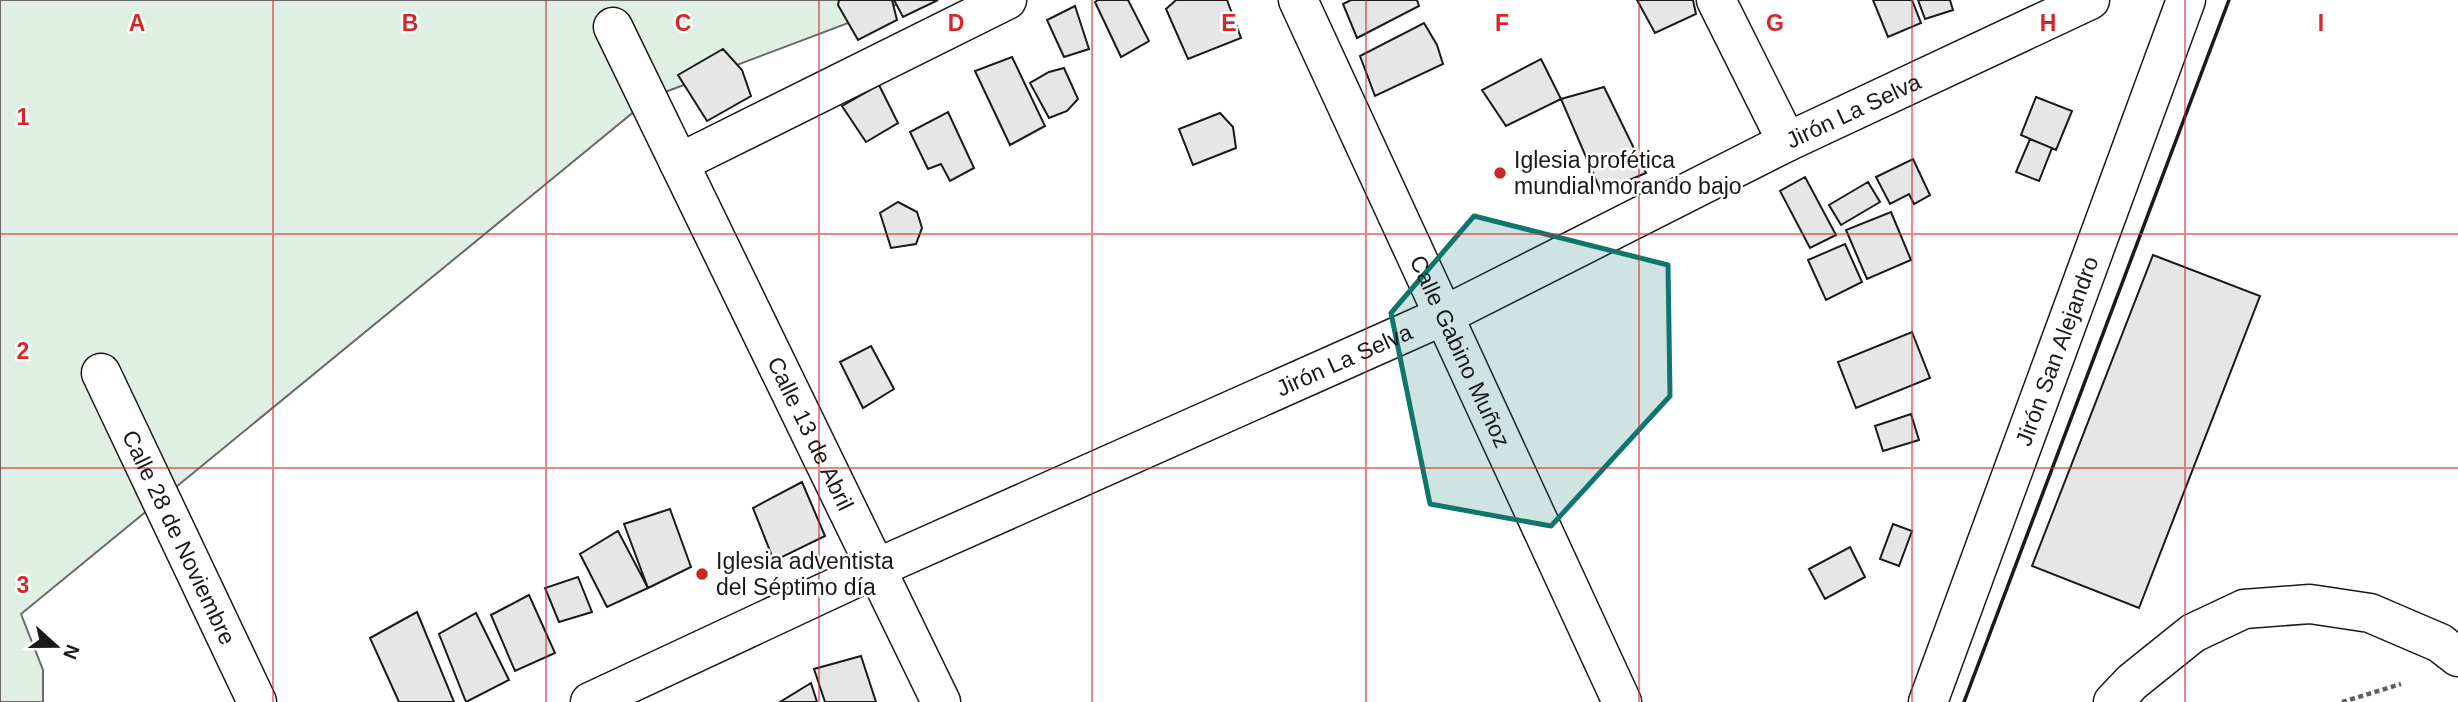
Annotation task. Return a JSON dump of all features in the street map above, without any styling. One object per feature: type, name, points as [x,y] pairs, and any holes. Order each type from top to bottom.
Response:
[{"type":"street","points":[[679,163],[1007,0]]},
{"type":"street","name":"Calle Gabino Muñoz","points":[[1298,0],[1622,702]]},
{"type":"street","points":[[1716,0],[1787,142]]},
{"type":"street","name":"Jirón La Selva","points":[[590,702],[877,568],[1443,316],[1787,142],[2091,0]]},
{"type":"street","name":"Jirón San Alejandro","points":[[1928,702],[2186,0]]},
{"type":"street","name":"Calle 13 de Abril","points":[[612,27],[941,702]]},
{"type":"street","name":"Calle 28 de Noviembre","points":[[101,373],[257,702]]},
{"type":"street","points":[[2113,702],[2132,682],[2193,633],[2244,609],[2310,604],[2370,613],[2440,643],[2458,657]]},
{"type":"path","points":[[2342,702],[2401,684]]},
{"type":"highlighted area","points":[[1474,216],[1668,265],[1670,396],[1551,526],[1430,504],[1391,313]]},
{"type":"green space","points":[[0,0],[909,0],[652,97],[21,614],[43,670],[43,702],[0,702]]},
{"type":"building","points":[[839,0],[892,0],[897,20],[858,40],[838,5]]},
{"type":"building","points":[[894,0],[938,0],[903,17]]},
{"type":"building","points":[[1128,0],[1149,41],[1121,57],[1095,2]]},
{"type":"building","points":[[1176,0],[1227,0],[1241,38],[1188,59],[1166,9]]},
{"type":"building","points":[[1351,0],[1417,0],[1419,6],[1357,38],[1343,4]]},
{"type":"building","points":[[1637,0],[1693,0],[1696,14],[1655,33]]},
{"type":"building","points":[[1873,0],[1912,0],[1921,23],[1888,37]]},
{"type":"building","points":[[1918,0],[1950,0],[1953,10],[1925,19]]},
{"type":"building","points":[[1075,6],[1089,49],[1064,57],[1047,20]]},
{"type":"building","points":[[1424,23],[1437,45],[1443,64],[1375,96],[1360,56]]},
{"type":"building","points":[[723,49],[742,70],[751,96],[707,121],[678,75]]},
{"type":"building","points":[[1012,57],[1045,126],[1010,145],[975,71]]},
{"type":"building","points":[[1541,59],[1561,99],[1506,126],[1482,90]]},
{"type":"building","points":[[1064,68],[1078,99],[1067,111],[1049,118],[1030,83],[1049,72]]},
{"type":"building","points":[[879,85],[898,123],[866,142],[842,106]]},
{"type":"building","points":[[1604,87],[1646,173],[1601,192],[1561,99]]},
{"type":"building","points":[[2036,97],[2072,111],[2056,150],[2021,135]]},
{"type":"building","points":[[948,112],[974,168],[950,181],[941,164],[928,169],[910,132]]},
{"type":"building","points":[[1220,113],[1233,127],[1236,148],[1193,165],[1179,129]]},
{"type":"building","points":[[2030,139],[2052,148],[2039,181],[2016,172]]},
{"type":"building","points":[[1913,159],[1930,195],[1914,204],[1909,194],[1890,204],[1876,177]]},
{"type":"building","points":[[1805,177],[1836,235],[1810,248],[1780,191]]},
{"type":"building","points":[[1868,182],[1880,202],[1841,225],[1829,205]]},
{"type":"building","points":[[898,202],[917,212],[922,228],[916,244],[891,248],[880,213]]},
{"type":"building","points":[[1891,212],[1911,260],[1867,279],[1846,230]]},
{"type":"building","points":[[1845,244],[1862,282],[1826,300],[1808,260]]},
{"type":"building","points":[[2153,255],[2260,296],[2139,608],[2032,566]]},
{"type":"building","points":[[1912,332],[1930,378],[1856,408],[1838,362]]},
{"type":"building","points":[[871,346],[894,389],[863,408],[840,362]]},
{"type":"building","points":[[1911,414],[1919,440],[1883,451],[1875,426]]},
{"type":"building","points":[[802,482],[825,536],[774,561],[753,508]]},
{"type":"building","points":[[670,509],[691,567],[648,588],[624,524]]},
{"type":"building","points":[[1893,524],[1912,531],[1899,566],[1880,559]]},
{"type":"building","points":[[618,531],[648,588],[607,607],[580,554]]},
{"type":"building","points":[[1850,547],[1865,577],[1825,599],[1809,569]]},
{"type":"building","points":[[578,577],[592,612],[559,622],[545,588]]},
{"type":"building","points":[[529,595],[555,653],[515,671],[491,615]]},
{"type":"building","points":[[417,612],[454,702],[399,702],[370,638]]},
{"type":"building","points":[[476,613],[509,680],[466,702],[439,634]]},
{"type":"building","points":[[861,656],[876,702],[825,702],[814,669]]},
{"type":"building","points":[[811,683],[817,702],[780,702]]},
{"type":"wall","points":[[1964,702],[2229,0]]},
{"type":"place","name":"Iglesia profética mundial morando bajo","points":[[1500,173]]},
{"type":"place","name":"Iglesia adventista del Séptimo día","points":[[702,574]]}]
